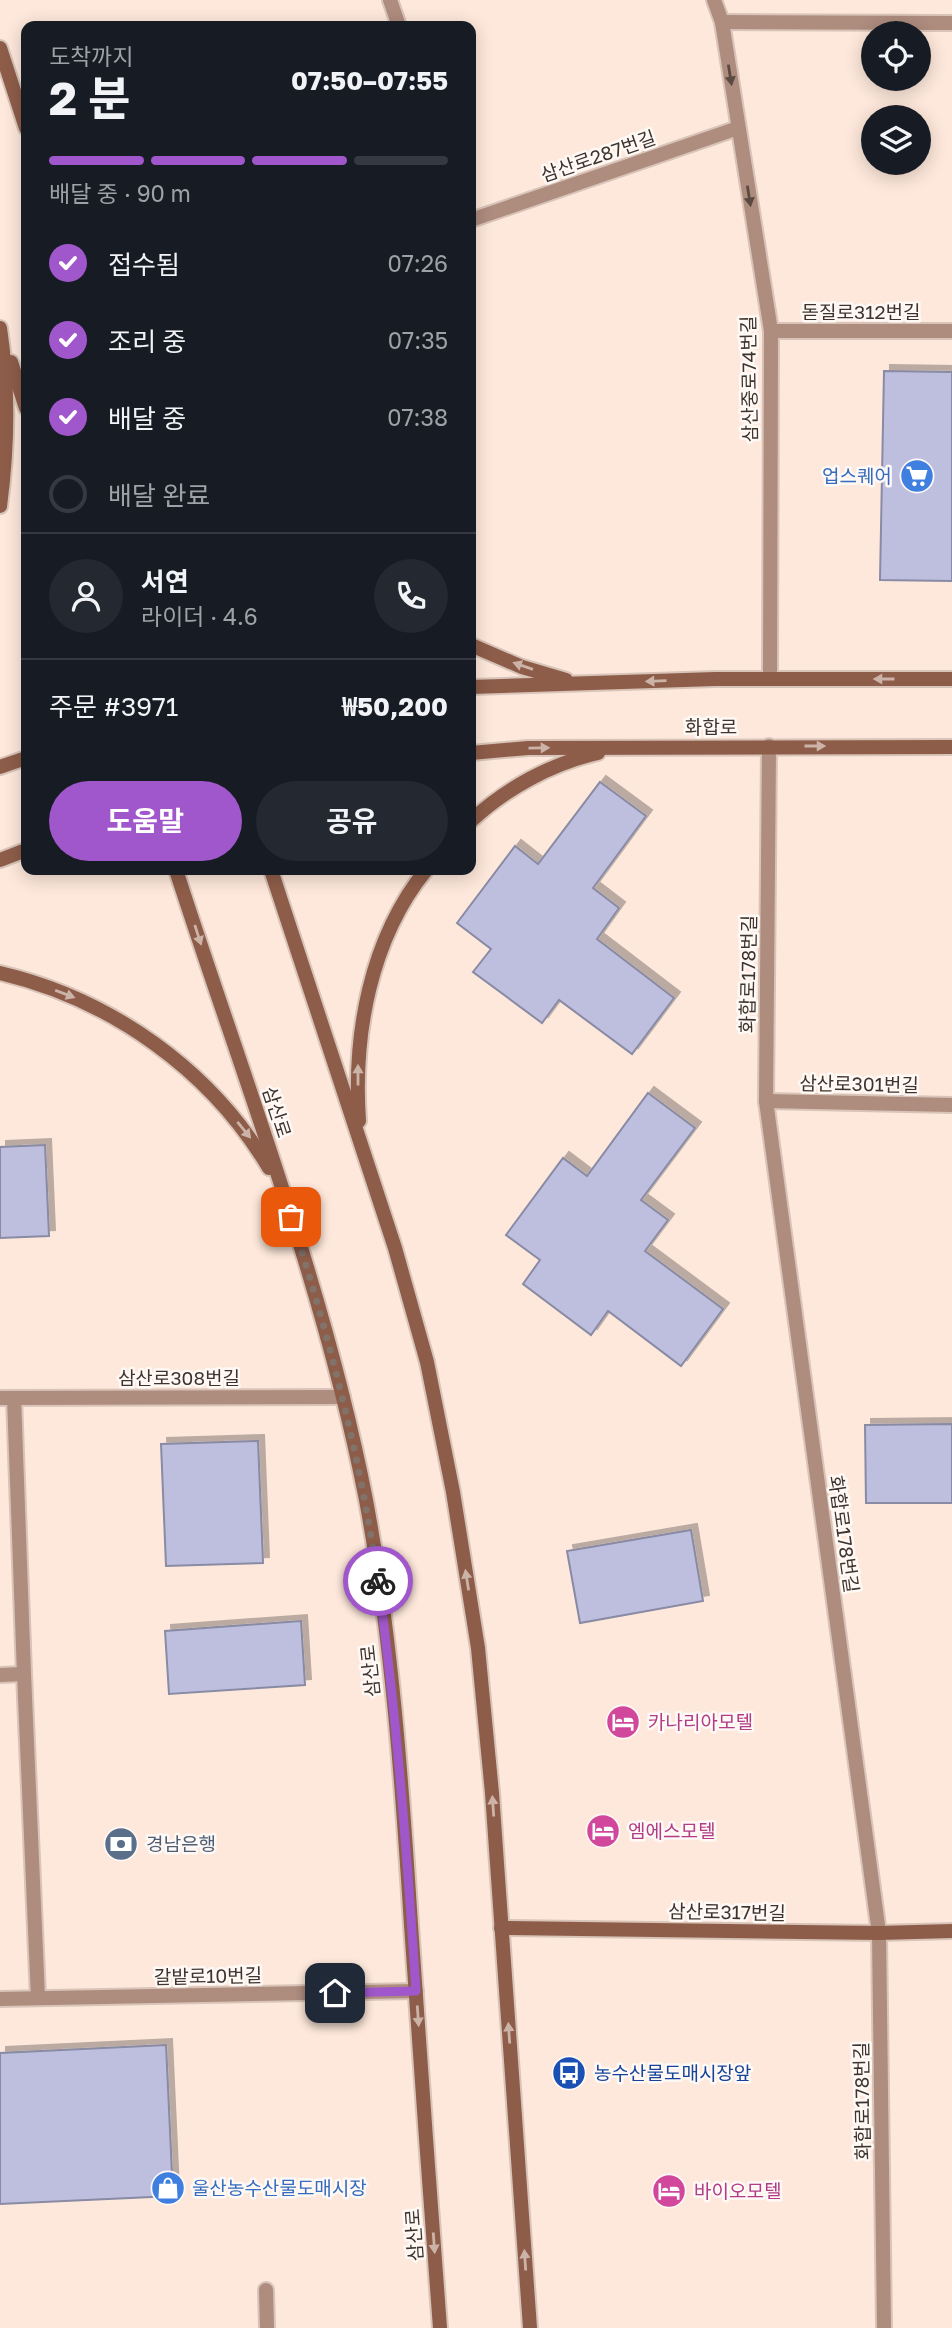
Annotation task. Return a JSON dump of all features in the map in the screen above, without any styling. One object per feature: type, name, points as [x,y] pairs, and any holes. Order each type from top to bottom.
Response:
[{"type":"main road","points":[[0,48],[21,113]]},
{"type":"main road","points":[[0,328],[21,393]]},
{"type":"main road","points":[[0,328],[6,366],[8,410],[6,461],[0,506]]},
{"type":"main road","points":[[476,647],[522,667],[577,683]]},
{"type":"main road","points":[[476,687],[770,678],[952,679]]},
{"type":"main road","points":[[476,817],[501,795],[525,782],[581,758],[624,747]]},
{"type":"main road","name":"화합로","points":[[476,753],[528,748],[952,747]]},
{"type":"main road","points":[[0,767],[21,760]]},
{"type":"main road","points":[[0,860],[21,852]]},
{"type":"main road","name":"삼산로","points":[[178,875],[283,1190],[343,1397],[366,1503],[388,1654],[403,1801],[440,2328]]},
{"type":"main road","points":[[273,875],[361,1143],[427,1362],[453,1492],[478,1648],[492,1793],[530,2328]]},
{"type":"main road","points":[[361,1143],[358,1060],[362,1023],[384,943],[401,907],[423,875]]},
{"type":"main road","points":[[0,973],[63,993],[103,1010],[141,1033],[225,1106],[256,1145],[283,1190]]},
{"type":"main road","name":"삼산로317번길","points":[[501,1928],[879,1933],[952,1931]]},
{"type":"street","points":[[390,0],[397,21]]},
{"type":"street","name":"삼산중로74번길","points":[[714,0],[722,22],[771,331],[770,678]]},
{"type":"street","points":[[722,22],[952,23]]},
{"type":"street","name":"삼산로287번길","points":[[476,218],[738,128]]},
{"type":"street","name":"돋질로312번길","points":[[771,331],[952,331]]},
{"type":"street","name":"화합로178번길","points":[[769,746],[765,1101],[879,1933],[884,2328]]},
{"type":"street","name":"삼산로301번길","points":[[765,1101],[952,1105]]},
{"type":"street","name":"삼산로308번길","points":[[38,1998],[24,1674],[7,1398],[343,1397]]},
{"type":"street","points":[[0,1675],[24,1674]]},
{"type":"street","name":"갈밭로10번길","points":[[0,2000],[416,1991]]},
{"type":"street","points":[[266,2290],[267,2328]]},
{"type":"building","name":"업스퀘어","points":[[884,371],[952,372],[952,581],[880,580]]},
{"type":"building","points":[[600,782],[646,816],[593,888],[619,908],[597,939],[674,998],[632,1054],[559,1000],[542,1023],[473,972],[491,949],[457,923],[515,846],[538,864]]},
{"type":"building","points":[[648,1093],[695,1128],[641,1200],[668,1220],[645,1251],[723,1309],[681,1366],[608,1311],[591,1335],[523,1284],[540,1260],[506,1235],[563,1158],[587,1176]]},
{"type":"building","points":[[45,1145],[49,1236],[0,1238],[0,1147]]},
{"type":"building","points":[[952,1424],[952,1503],[866,1503],[865,1425]]},
{"type":"building","points":[[258,1441],[263,1563],[166,1566],[161,1444]]},
{"type":"building","points":[[691,1530],[703,1601],[580,1623],[567,1551]]},
{"type":"building","points":[[301,1621],[305,1685],[169,1694],[165,1631]]},
{"type":"building","points":[[166,2045],[173,2196],[0,2204],[0,2053]]},
{"type":"way so far","points":[[291,1217],[343,1397],[366,1503],[378,1581]]},
{"type":"place","name":"업스퀘어","points":[[917,476]]},
{"type":"place","name":"카나리아모텔","points":[[623,1722]]},
{"type":"place","name":"엠에스모텔","points":[[603,1831]]},
{"type":"place","name":"경남은행","points":[[121,1844]]},
{"type":"place","name":"농수산물도매시장앞","points":[[569,2073]]},
{"type":"place","name":"울산농수산물도매시장","points":[[168,2188]]},
{"type":"place","name":"바이오모텔","points":[[669,2191]]},
{"type":"route","points":[[335,1993],[416,1991],[403,1801],[378,1581]]}]
